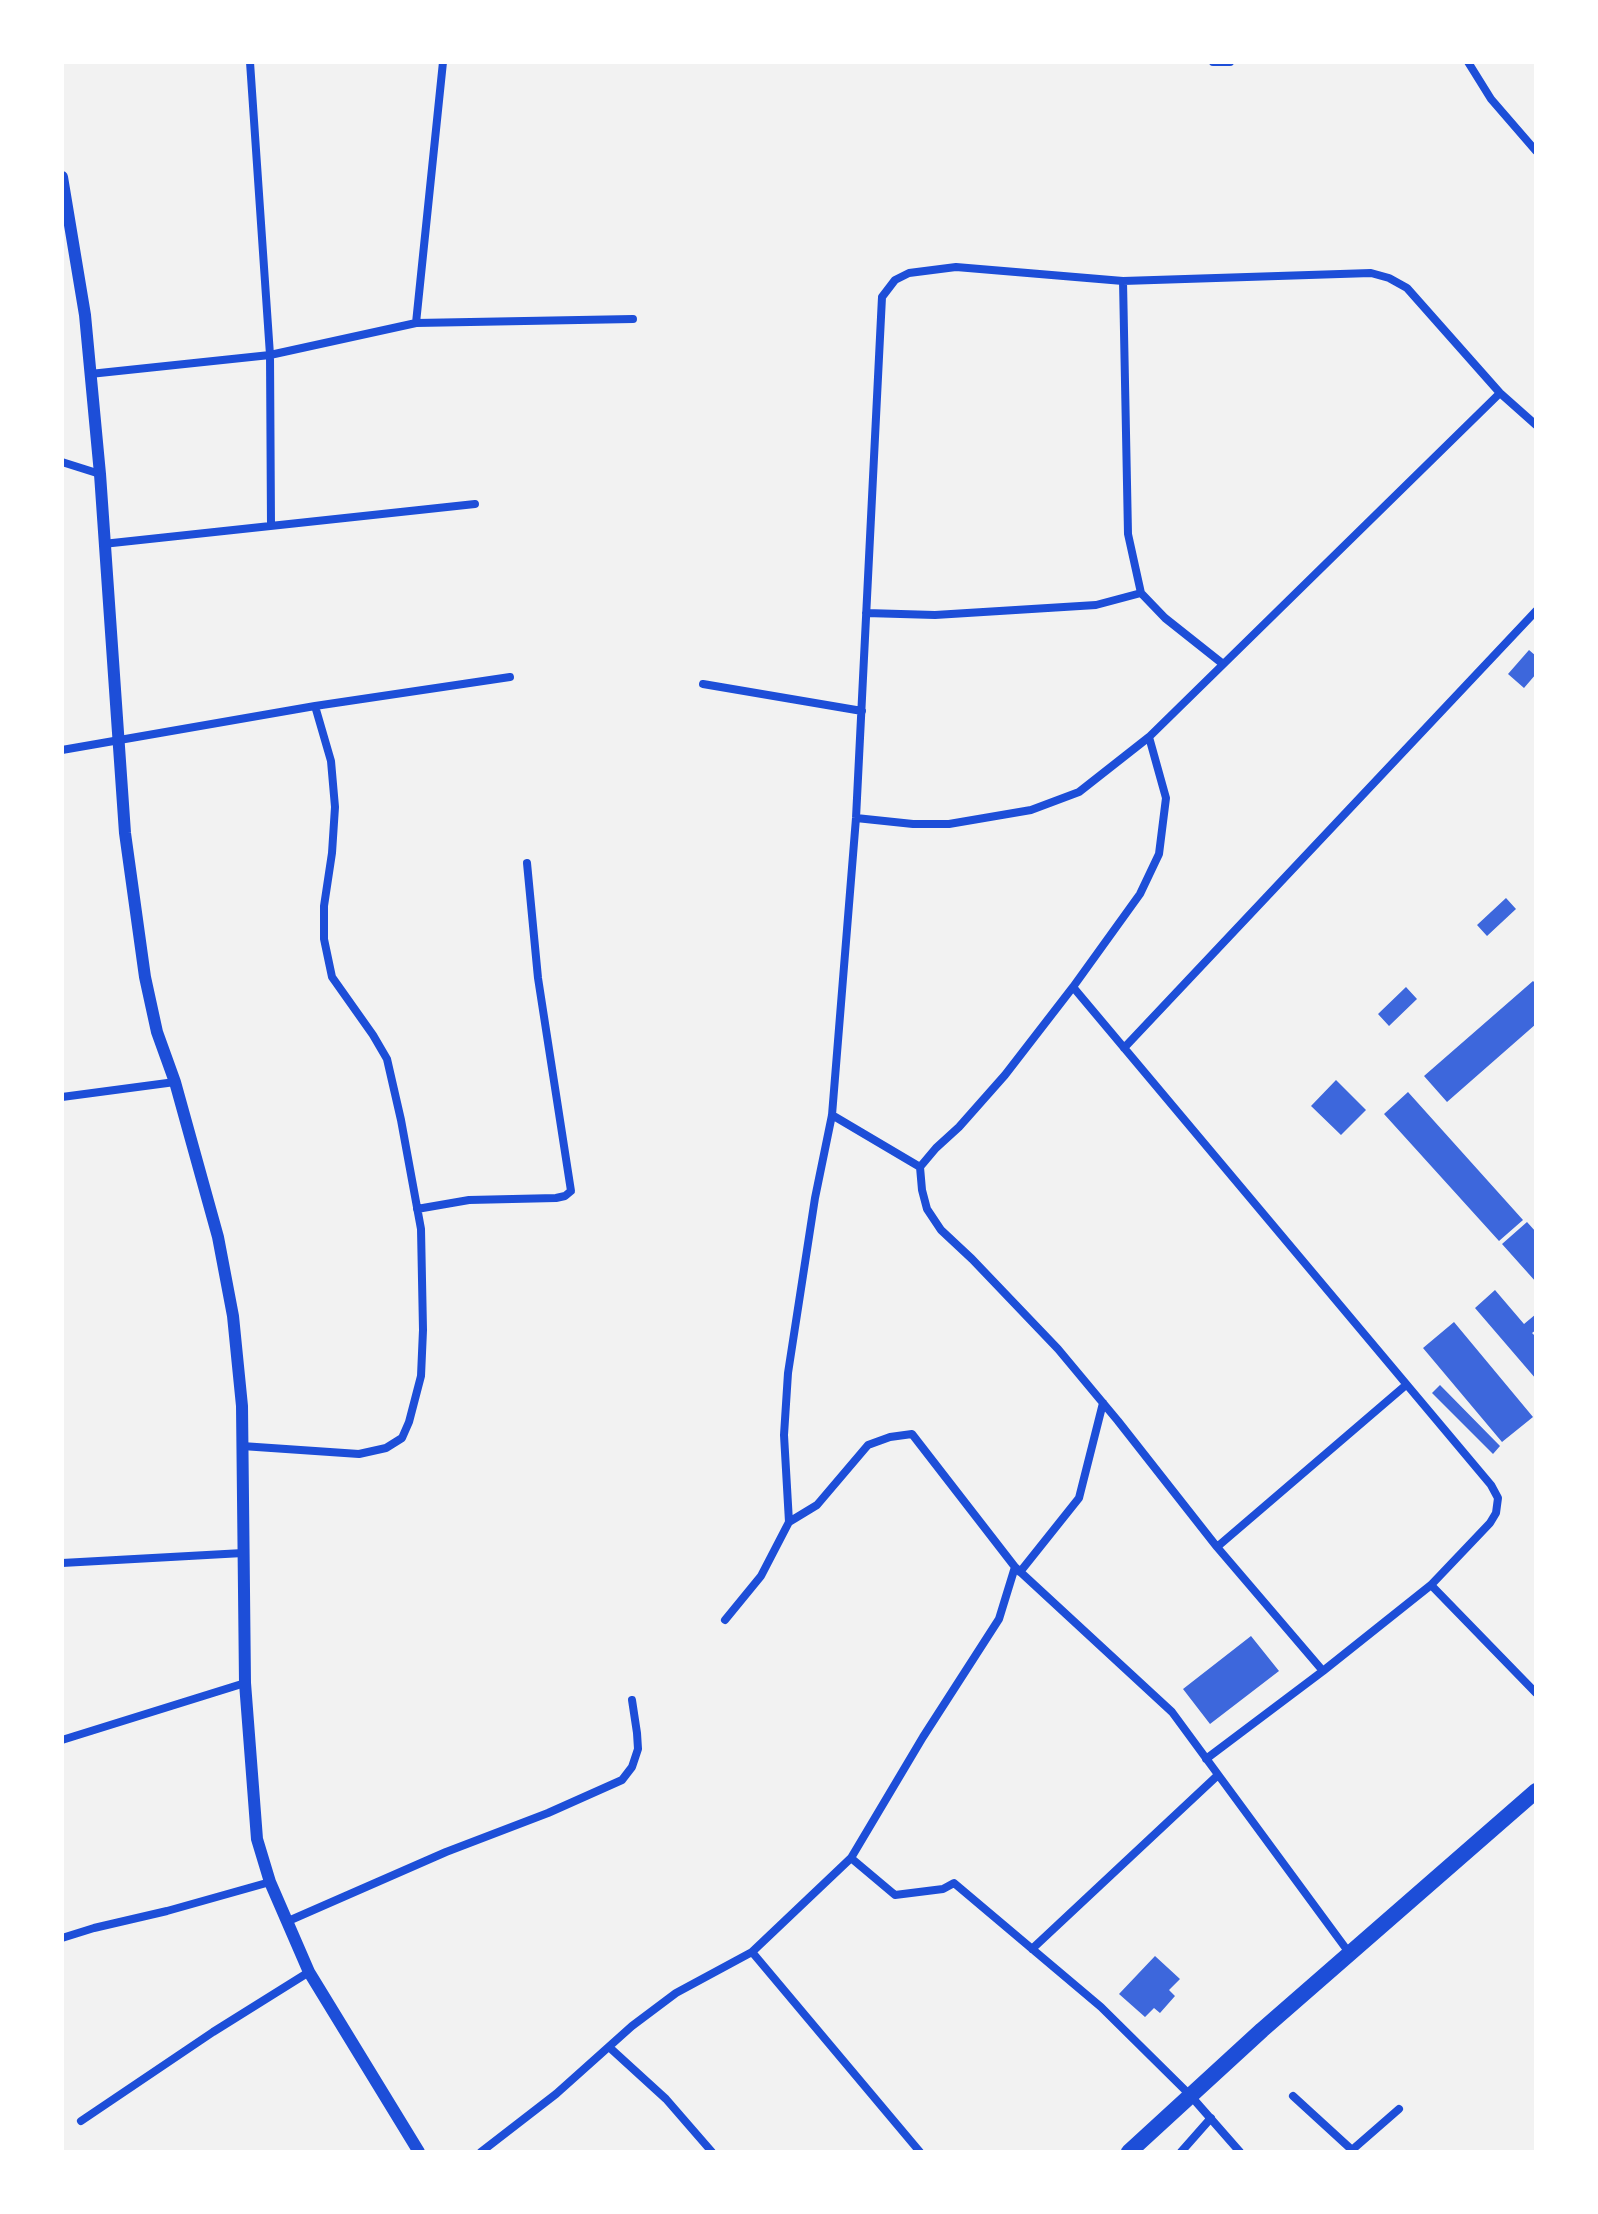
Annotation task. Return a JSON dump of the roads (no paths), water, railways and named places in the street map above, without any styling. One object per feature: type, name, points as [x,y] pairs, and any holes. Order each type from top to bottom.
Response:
[{"type":"main road","points":[[1129,2152],[1536,1791]]},
{"type":"street","points":[[250,62],[270,355],[271,526]]},
{"type":"street","points":[[416,323],[443,62]]},
{"type":"street","points":[[1213,62],[1230,62]]},
{"type":"street","points":[[1468,62],[1491,99],[1536,151]]},
{"type":"street","points":[[62,177],[85,315],[100,474],[125,833],[145,977],[157,1032],[175,1082],[218,1237],[233,1316],[242,1406],[245,1683],[257,1839],[270,1882],[309,1972],[419,2152]]},
{"type":"street","points":[[725,1620],[761,1576],[789,1522],[784,1435],[788,1373],[815,1198],[832,1115],[856,818],[882,297],[895,280],[909,273],[956,267],[1123,281],[1371,273],[1407,288],[1500,393],[1536,425]]},
{"type":"street","points":[[1123,281],[1128,534],[1141,593],[1165,618],[1223,664]]},
{"type":"street","points":[[90,374],[270,355],[416,323],[633,319]]},
{"type":"street","points":[[856,818],[949,824],[1031,810],[1079,792],[1149,737],[1500,393]]},
{"type":"street","points":[[62,462],[100,474]]},
{"type":"street","points":[[103,544],[475,504]]},
{"type":"street","points":[[866,613],[935,615],[1096,605],[1141,593]]},
{"type":"street","points":[[1124,1048],[1536,611]]},
{"type":"street","points":[[62,750],[315,706],[510,677]]},
{"type":"street","points":[[703,684],[862,711]]},
{"type":"street","points":[[242,1446],[359,1454],[386,1448],[402,1438],[421,1376],[421,1229],[401,1120],[387,1059],[332,977],[324,939],[324,906],[335,807],[331,761],[315,706]]},
{"type":"street","points":[[1149,737],[1166,798],[1159,854],[1140,894],[1005,1075],[920,1167],[922,1190],[927,1209],[941,1230],[1058,1349],[1217,1547],[1323,1671]]},
{"type":"street","points":[[417,1209],[469,1200],[556,1198],[571,1191],[538,978],[527,863]]},
{"type":"street","points":[[1073,987],[1491,1485],[1498,1498],[1496,1513],[1490,1523],[1431,1585],[1206,1759]]},
{"type":"street","points":[[62,1097],[175,1082]]},
{"type":"street","points":[[832,1115],[920,1167]]},
{"type":"street","points":[[1217,1547],[1406,1385]]},
{"type":"street","points":[[481,2152],[556,2094],[676,1993],[752,1952],[851,1858],[923,1737],[999,1619],[1018,1569],[1079,1498],[1103,1403]]},
{"type":"street","points":[[789,1522],[817,1505],[868,1445],[890,1437],[912,1434],[1018,1569],[1172,1712],[1350,1954]]},
{"type":"street","points":[[62,1563],[243,1553]]},
{"type":"street","points":[[1431,1585],[1536,1693]]},
{"type":"street","points":[[62,1740],[245,1683]]},
{"type":"street","points":[[286,1922],[622,1780],[632,1767],[638,1749],[632,1700]]},
{"type":"street","points":[[1032,1949],[1218,1775]]},
{"type":"street","points":[[851,1858],[895,1895],[943,1889],[954,1883],[1101,2007],[1190,2095],[1240,2152]]},
{"type":"street","points":[[62,1938],[270,1882]]},
{"type":"street","points":[[752,1952],[920,2152]]},
{"type":"street","points":[[81,2121],[309,1972]]},
{"type":"street","points":[[609,2047],[666,2099],[712,2152]]},
{"type":"street","points":[[1293,2096],[1352,2151],[1399,2109]]},
{"type":"street","points":[[1181,2152],[1211,2118]]}]
